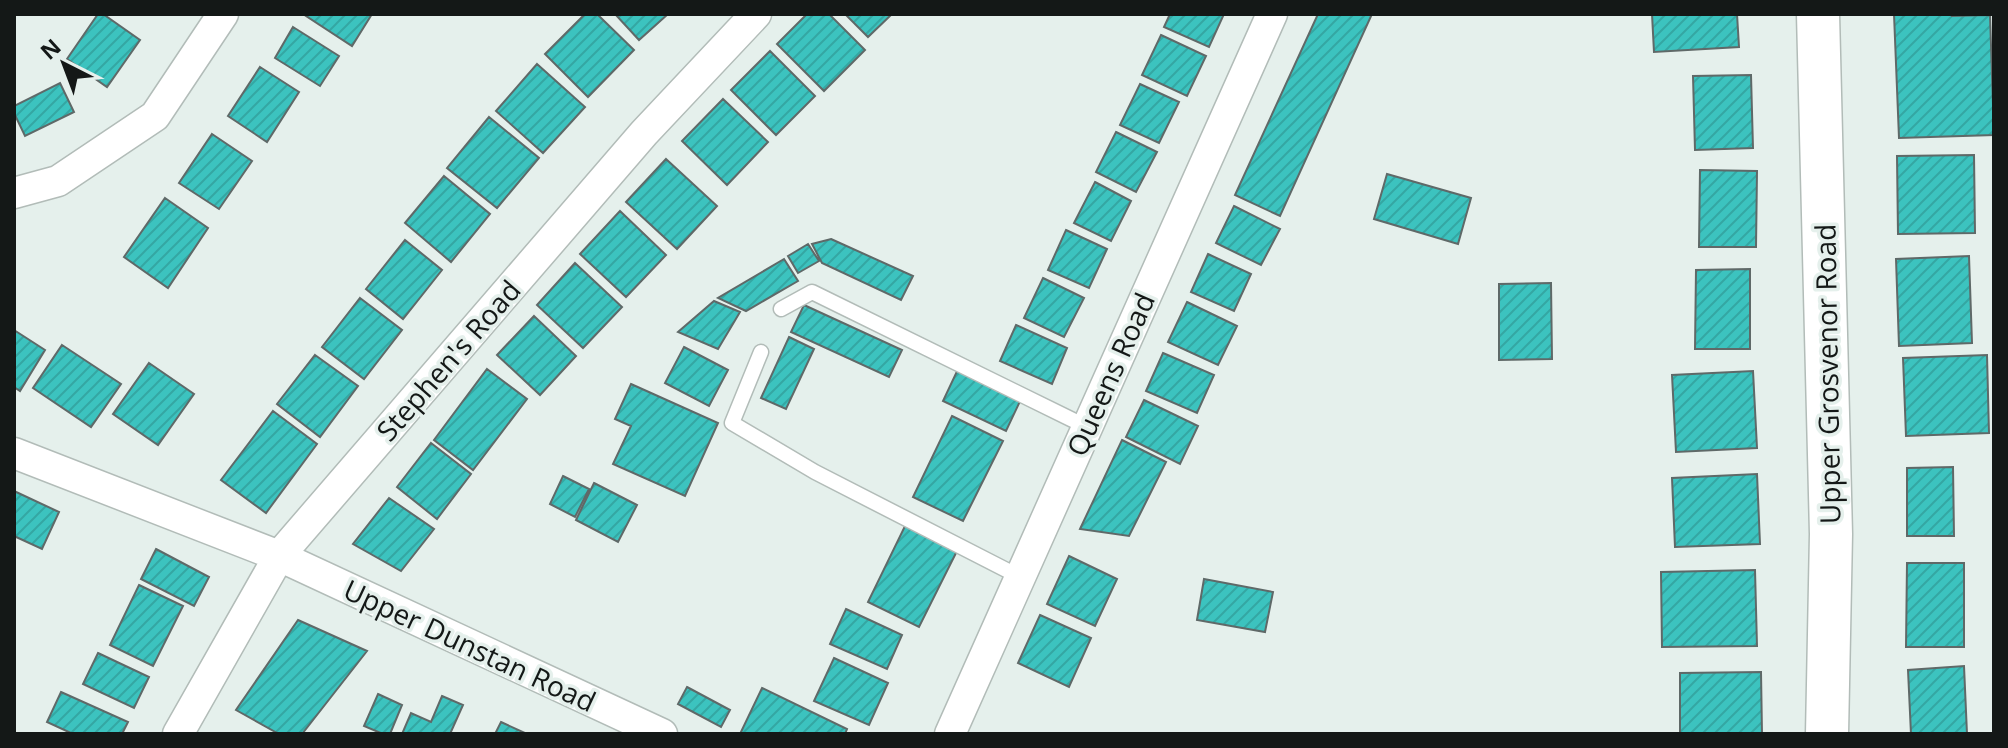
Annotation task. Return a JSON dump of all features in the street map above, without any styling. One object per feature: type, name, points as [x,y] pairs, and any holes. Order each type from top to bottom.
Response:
[{"type":"street","points":[[14,193],[58,181],[155,116],[223,14]]},
{"type":"street","name":"Stephen's Road","points":[[178,734],[279,556],[644,133],[756,14]]},
{"type":"street","name":"Queens Road","points":[[950,734],[1272,14]]},
{"type":"street","name":"Upper Grosvenor Road","points":[[1818,14],[1830,519],[1827,734]]},
{"type":"street","name":"Upper Dunstan Road","points":[[14,453],[279,556],[662,734]]},
{"type":"lane","points":[[781,309],[812,292],[1087,427]]},
{"type":"lane","points":[[761,352],[732,423],[815,472],[1020,577]]},
{"type":"building","points":[[98,14],[103,14],[140,40],[107,87],[67,59]]},
{"type":"building","points":[[303,14],[372,14],[352,46]]},
{"type":"building","points":[[585,14],[597,14],[634,50],[588,97],[545,54]]},
{"type":"building","points":[[615,14],[668,14],[639,40]]},
{"type":"building","points":[[807,14],[829,14],[865,50],[824,91],[777,44]]},
{"type":"building","points":[[845,14],[892,14],[868,37]]},
{"type":"building","points":[[1170,14],[1224,14],[1209,47],[1164,27]]},
{"type":"building","points":[[1318,14],[1372,14],[1280,216],[1235,195]]},
{"type":"building","points":[[1652,14],[1737,14],[1739,47],[1654,52]]},
{"type":"building","points":[[1894,14],[1990,15],[1994,135],[1899,138]]},
{"type":"building","points":[[293,27],[339,56],[320,86],[275,58]]},
{"type":"building","points":[[1161,35],[1206,56],[1187,96],[1142,75]]},
{"type":"building","points":[[770,51],[815,96],[776,135],[731,90]]},
{"type":"building","points":[[537,64],[585,107],[543,153],[496,111]]},
{"type":"building","points":[[260,67],[299,92],[267,142],[228,116]]},
{"type":"building","points":[[1751,75],[1753,148],[1695,150],[1693,76]]},
{"type":"building","points":[[60,83],[74,112],[25,136],[14,113],[14,106]]},
{"type":"building","points":[[1140,84],[1179,102],[1159,143],[1120,125]]},
{"type":"building","points":[[723,99],[768,142],[727,185],[682,141]]},
{"type":"building","points":[[489,117],[539,158],[497,208],[447,168]]},
{"type":"building","points":[[1116,132],[1157,152],[1136,192],[1096,172]]},
{"type":"building","points":[[212,134],[252,161],[219,209],[179,183]]},
{"type":"building","points":[[1974,155],[1975,233],[1898,234],[1897,156]]},
{"type":"building","points":[[666,159],[717,206],[677,249],[626,202]]},
{"type":"building","points":[[1700,170],[1757,171],[1756,247],[1699,247]]},
{"type":"building","points":[[1387,174],[1471,198],[1458,244],[1374,219]]},
{"type":"building","points":[[444,176],[490,214],[451,262],[405,223]]},
{"type":"building","points":[[1095,182],[1131,201],[1111,241],[1074,223]]},
{"type":"building","points":[[165,198],[208,228],[168,288],[124,257]]},
{"type":"building","points":[[1234,206],[1280,229],[1261,265],[1216,243]]},
{"type":"building","points":[[620,211],[666,255],[626,297],[580,254]]},
{"type":"building","points":[[1066,230],[1107,249],[1089,288],[1048,270]]},
{"type":"building","points":[[831,239],[913,276],[901,300],[822,263],[812,244]]},
{"type":"building","points":[[405,240],[442,270],[403,319],[366,289]]},
{"type":"building","points":[[808,244],[819,261],[798,273],[788,256]]},
{"type":"building","points":[[1208,254],[1251,274],[1234,311],[1191,292]]},
{"type":"building","points":[[1969,256],[1972,343],[1899,346],[1896,259]]},
{"type":"building","points":[[784,259],[798,281],[746,311],[718,298]]},
{"type":"building","points":[[575,263],[622,307],[583,348],[537,305]]},
{"type":"building","points":[[1750,269],[1750,349],[1695,349],[1696,270]]},
{"type":"building","points":[[1043,278],[1084,298],[1064,337],[1024,318]]},
{"type":"building","points":[[1551,283],[1552,359],[1499,360],[1499,284]]},
{"type":"building","points":[[360,298],[402,330],[364,379],[322,347]]},
{"type":"building","points":[[714,301],[740,312],[718,349],[678,332]]},
{"type":"building","points":[[1187,302],[1237,326],[1218,365],[1168,342]]},
{"type":"building","points":[[804,305],[902,350],[889,377],[791,332]]},
{"type":"building","points":[[534,316],[576,356],[540,395],[497,355]]},
{"type":"building","points":[[1016,325],[1067,348],[1052,384],[1000,361]]},
{"type":"building","points":[[14,330],[45,350],[20,391],[14,387]]},
{"type":"building","points":[[789,337],[814,349],[786,409],[761,398]]},
{"type":"building","points":[[62,345],[121,384],[91,427],[33,388]]},
{"type":"building","points":[[684,347],[728,370],[709,406],[665,383]]},
{"type":"building","points":[[1163,353],[1214,375],[1197,413],[1146,391]]},
{"type":"building","points":[[315,355],[358,386],[320,437],[277,404]]},
{"type":"building","points":[[1987,355],[1989,433],[1906,436],[1903,358]]},
{"type":"building","points":[[149,363],[194,394],[158,445],[113,414]]},
{"type":"building","points":[[959,367],[1022,397],[1006,431],[943,401]]},
{"type":"building","points":[[487,369],[527,399],[473,470],[434,440]]},
{"type":"building","points":[[1753,371],[1757,448],[1676,452],[1672,375]]},
{"type":"building","points":[[631,384],[718,423],[685,496],[613,464],[631,426],[615,419]]},
{"type":"building","points":[[1144,400],[1198,426],[1180,464],[1126,437]]},
{"type":"building","points":[[273,411],[317,444],[266,513],[221,480]]},
{"type":"building","points":[[952,416],[1003,441],[963,521],[913,497]]},
{"type":"building","points":[[1122,440],[1166,462],[1129,536],[1080,529]]},
{"type":"building","points":[[431,443],[471,474],[437,519],[397,487]]},
{"type":"building","points":[[1953,467],[1954,536],[1907,536],[1907,468]]},
{"type":"building","points":[[1757,474],[1760,544],[1675,547],[1672,478]]},
{"type":"building","points":[[563,476],[589,489],[575,517],[550,504]]},
{"type":"building","points":[[594,483],[637,505],[618,542],[576,520]]},
{"type":"building","points":[[14,491],[59,512],[42,549],[14,536]]},
{"type":"building","points":[[389,498],[434,529],[401,571],[353,544]]},
{"type":"building","points":[[905,526],[957,551],[919,627],[868,602]]},
{"type":"building","points":[[156,549],[209,577],[194,606],[141,579]]},
{"type":"building","points":[[1069,556],[1117,579],[1095,626],[1047,604]]},
{"type":"building","points":[[1907,563],[1964,563],[1964,647],[1906,647]]},
{"type":"building","points":[[1755,570],[1757,646],[1662,647],[1661,572]]},
{"type":"building","points":[[1204,579],[1273,592],[1265,632],[1197,620]]},
{"type":"building","points":[[139,585],[183,606],[153,666],[110,645]]},
{"type":"building","points":[[846,609],[902,635],[887,669],[830,644]]},
{"type":"building","points":[[1040,615],[1091,638],[1069,687],[1018,663]]},
{"type":"building","points":[[298,620],[367,651],[302,734],[279,734],[236,710]]},
{"type":"building","points":[[98,653],[149,677],[134,708],[83,684]]},
{"type":"building","points":[[834,658],[888,683],[869,725],[814,701]]},
{"type":"building","points":[[1964,666],[1967,734],[1911,734],[1908,670]]},
{"type":"building","points":[[1761,672],[1762,734],[1680,734],[1680,673]]},
{"type":"building","points":[[687,687],[730,710],[721,727],[678,704]]},
{"type":"building","points":[[762,688],[847,729],[845,734],[740,734]]},
{"type":"building","points":[[61,692],[128,722],[122,734],[73,734],[47,722]]},
{"type":"building","points":[[378,694],[402,705],[390,734],[364,726]]},
{"type":"building","points":[[442,696],[463,705],[450,734],[402,734],[411,713],[431,722]]},
{"type":"building","points":[[501,722],[527,734],[495,734]]}]
